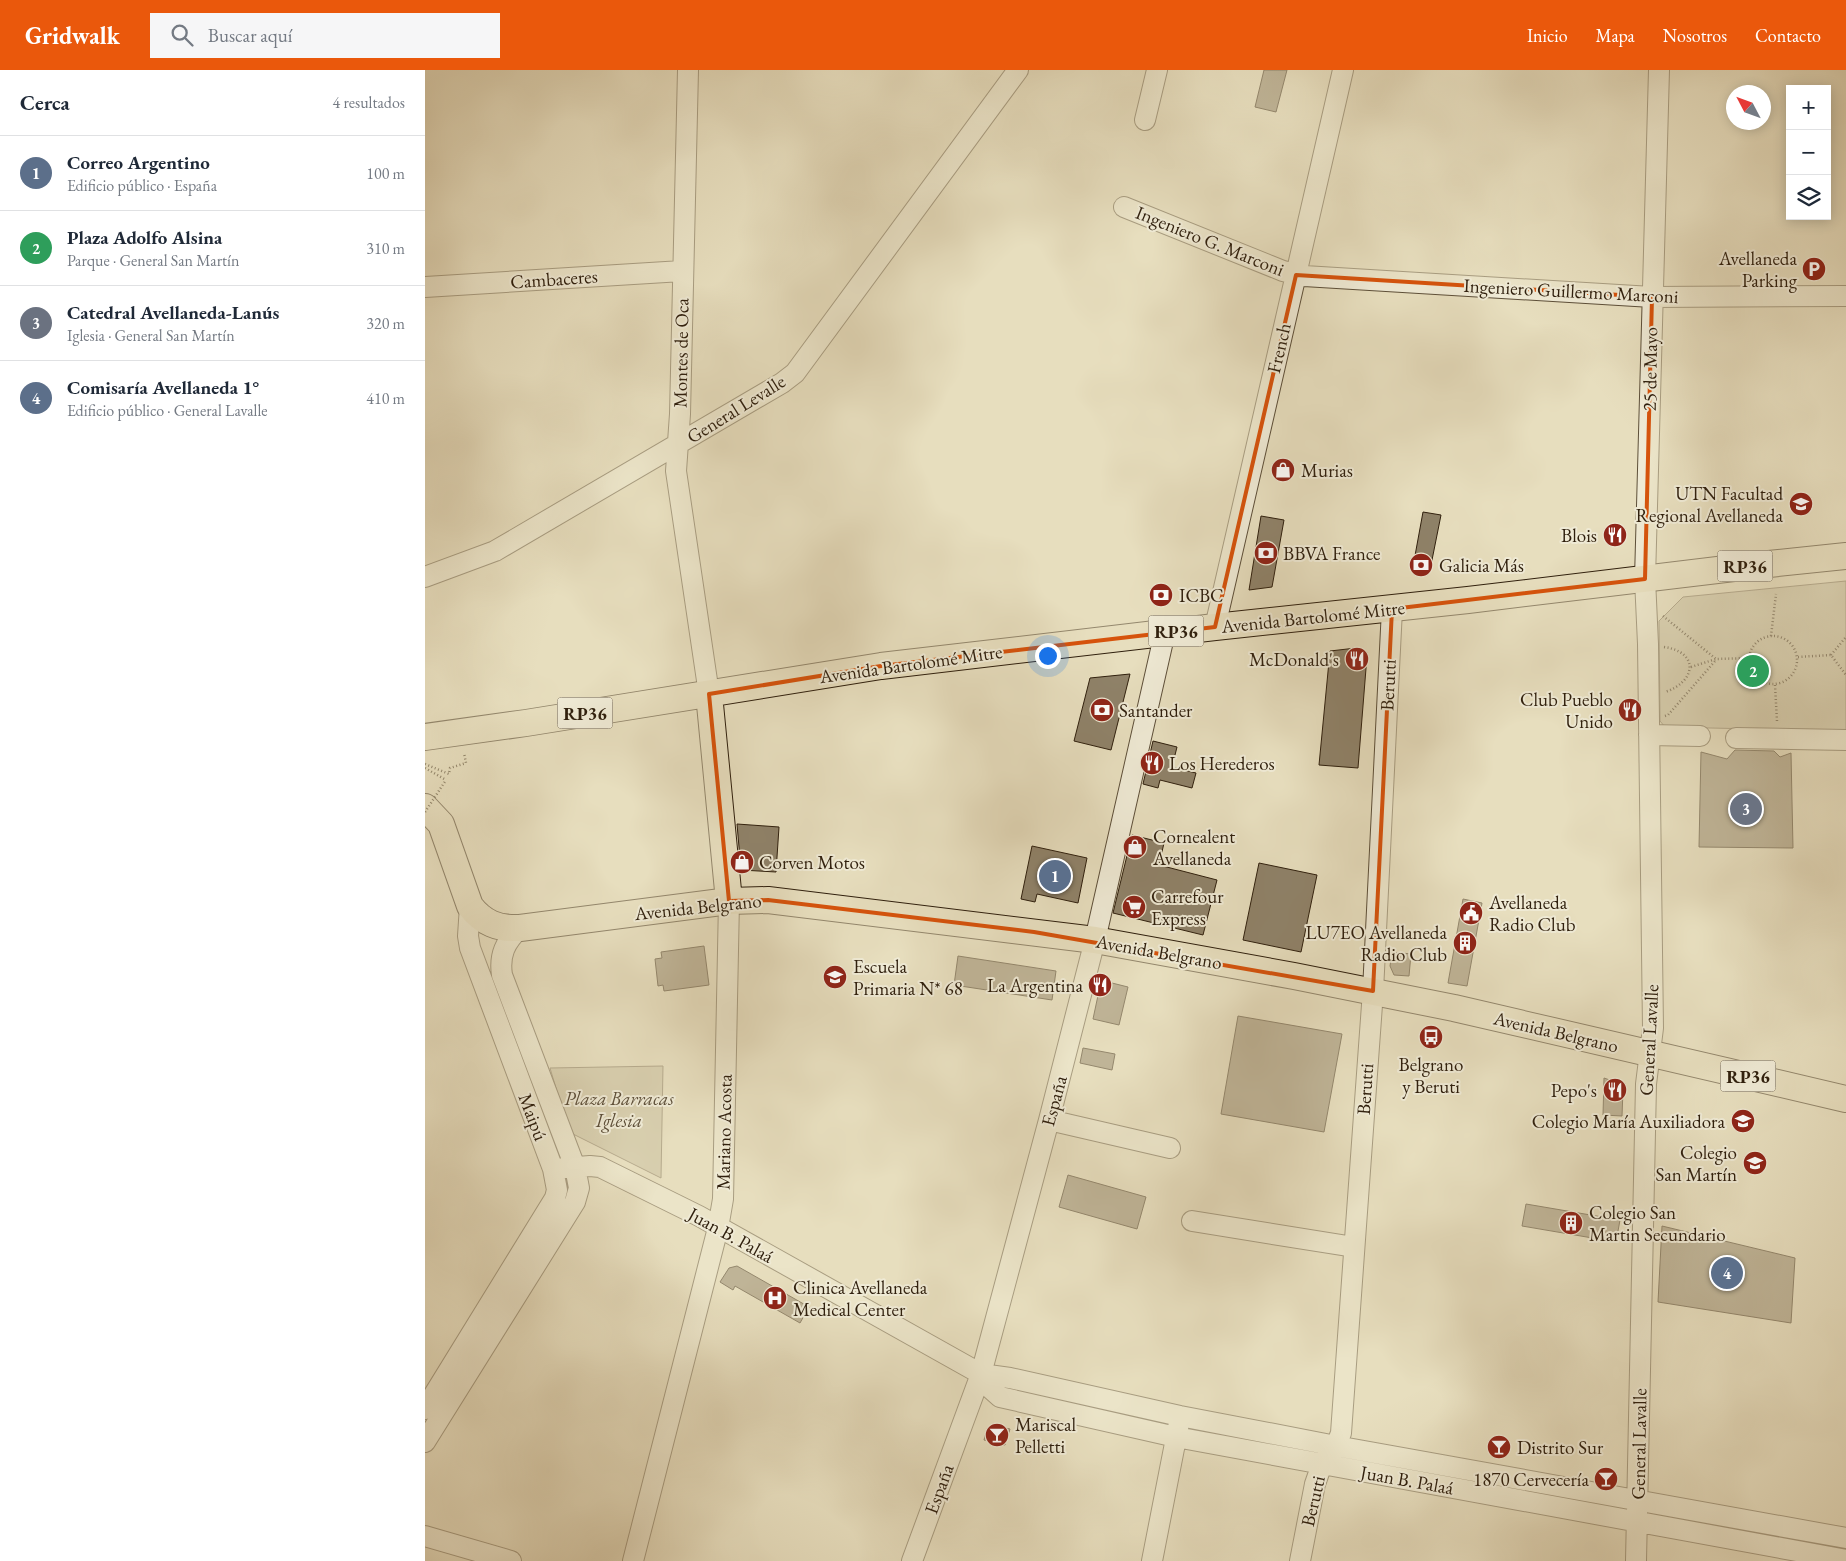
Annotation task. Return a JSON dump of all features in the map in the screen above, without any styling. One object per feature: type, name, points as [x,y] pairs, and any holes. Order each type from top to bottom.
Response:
[{"type":"main road","name":"Avenida Bartolomé Mitre","points":[[425,737],[874,667],[1165,632],[1392,609],[1846,556]]},
{"type":"main road","name":"Mariano Acosta","points":[[709,694],[729,901]]},
{"type":"main road","name":"Maipú","points":[[425,807],[441,824],[470,906]]},
{"type":"main road","name":"Avenida Belgrano","points":[[470,906],[477,915],[491,924],[508,929],[729,901],[768,900],[1095,940],[1373,991],[1846,1099]]},
{"type":"street","name":"Montes de Oca","points":[[688,70],[682,271],[681,414],[676,472],[709,694]]},
{"type":"street","name":"General Levalle","points":[[425,577],[495,551],[677,446],[782,383],[795,372],[1018,70]]},
{"type":"street","points":[[1145,120],[1157,70]]},
{"type":"street","name":"French","points":[[1215,627],[1343,70]]},
{"type":"street","name":"25 de Mayo","points":[[1645,578],[1659,70]]},
{"type":"street","name":"Ingeniero G. Marconi","points":[[1124,207],[1295,275]]},
{"type":"street","name":"Cambaceres","points":[[425,287],[682,271]]},
{"type":"street","name":"Ingeniero Guillermo Marconi","points":[[1295,275],[1652,297],[1846,296]]},
{"type":"street","name":"General Lavalle","points":[[1636,1561],[1646,1084],[1653,1028],[1649,694],[1645,578]]},
{"type":"street","name":"Berutti","points":[[1301,1561],[1315,1484],[1322,1464],[1335,1446],[1341,1433],[1373,991],[1392,609]]},
{"type":"street","name":"España","points":[[912,1561],[981,1374],[1095,940],[1165,632]]},
{"type":"street","points":[[1649,728],[1700,736]]},
{"type":"street","points":[[1736,738],[1846,740]]},
{"type":"street","name":"Mariano Acosta","points":[[633,1561],[718,1228],[723,1199],[729,901]]},
{"type":"street","name":"Maipú","points":[[425,1409],[555,1198],[557,1190],[553,1169],[470,948],[468,936],[470,906]]},
{"type":"street","name":"Maipú","points":[[425,1442],[575,1202],[579,1188],[575,1167],[502,975],[500,964],[502,951],[506,943],[520,928]]},
{"type":"street","points":[[1049,1120],[1170,1148]]},
{"type":"street","name":"Juan B. Palaá","points":[[553,1169],[600,1167],[699,1216],[981,1374],[1010,1378],[1180,1416],[1335,1446],[1846,1538]]},
{"type":"street","points":[[1192,1220],[1354,1247]]},
{"type":"street","name":"Juan B. Palaá","points":[[981,1374],[991,1389],[1000,1397],[1176,1437],[1636,1522],[1776,1555],[1846,1560]]},
{"type":"street","points":[[1152,1561],[1180,1416]]},
{"type":"street","points":[[1776,1555],[1779,1526]]},
{"type":"street","points":[[425,1536],[511,1561]]},
{"type":"path","points":[[1771,636],[1776,594]]},
{"type":"path","points":[[1647,614],[1658,613],[1716,660]]},
{"type":"path","points":[[1771,636],[1779,636],[1792,644],[1798,657],[1797,665],[1789,679],[1783,683],[1768,684],[1756,678],[1751,672],[1749,658],[1754,645],[1771,636]]},
{"type":"path","points":[[1798,657],[1831,656],[1846,637]]},
{"type":"path","points":[[1648,644],[1678,650],[1690,661],[1691,667],[1687,678],[1679,685],[1662,693],[1649,694]]},
{"type":"path","points":[[1831,656],[1846,675]]},
{"type":"path","points":[[1691,667],[1716,660],[1749,658]]},
{"type":"path","points":[[1649,728],[1668,715],[1716,660]]},
{"type":"path","points":[[1775,685],[1778,739]]},
{"type":"path","points":[[425,768],[446,780],[425,812]]},
{"type":"highlighted area","points":[[1296,275],[1652,297],[1645,579],[1392,609],[1373,991],[1034,932],[768,900],[729,901],[709,694],[881,666],[1215,627]]},
{"type":"green space","points":[[1846,581],[1846,731],[1665,727],[1660,721],[1659,621],[1683,597]]},
{"type":"green space","name":"Plaza Barracas Iglesia","points":[[663,1066],[661,1178],[569,1132],[550,1068]]},
{"type":"building","points":[[1264,70],[1287,70],[1276,112],[1255,107]]},
{"type":"building","points":[[1423,512],[1441,515],[1430,570],[1412,572]]},
{"type":"building","name":"BBVA France","points":[[1261,516],[1284,520],[1272,587],[1249,590]]},
{"type":"building","points":[[1356,648],[1367,656],[1358,768],[1319,765],[1330,651]]},
{"type":"building","name":"Santander","points":[[1130,674],[1111,750],[1074,741],[1090,678]]},
{"type":"building","points":[[1153,741],[1177,747],[1172,767],[1196,773],[1192,788],[1160,780],[1158,788],[1143,784]]},
{"type":"building","points":[[1735,750],[1774,751],[1780,757],[1791,753],[1793,848],[1699,847],[1701,752],[1727,759]]},
{"type":"building","points":[[737,824],[779,827],[776,872],[741,870]]},
{"type":"building","points":[[1132,835],[1164,843],[1159,865],[1217,880],[1203,935],[1113,913]]},
{"type":"building","points":[[1032,846],[1087,858],[1078,903],[1037,894],[1035,902],[1021,899]]},
{"type":"building","points":[[1259,863],[1317,875],[1301,952],[1243,940]]},
{"type":"building","name":"LU7EO Avellaneda Radio Club","points":[[1463,899],[1482,903],[1467,986],[1448,983]]},
{"type":"building","points":[[704,946],[709,985],[664,991],[663,985],[658,986],[655,959],[662,958],[661,952]]},
{"type":"building","points":[[1392,952],[1411,954],[1409,976],[1394,975],[1390,966]]},
{"type":"building","points":[[958,956],[1056,971],[1052,1000],[954,985]]},
{"type":"building","points":[[1108,982],[1128,987],[1119,1025],[1093,1019],[1100,986]]},
{"type":"building","points":[[1238,1016],[1342,1034],[1324,1132],[1221,1114]]},
{"type":"building","points":[[1083,1048],[1115,1054],[1112,1070],[1080,1063]]},
{"type":"building","points":[[1604,1078],[1618,1083],[1623,1090],[1622,1116],[1603,1115]]},
{"type":"building","points":[[1068,1175],[1146,1197],[1137,1229],[1059,1207]]},
{"type":"building","name":"Colegio San Martin Secundario","points":[[1526,1204],[1620,1220],[1616,1242],[1522,1226]]},
{"type":"building","points":[[1662,1226],[1795,1258],[1791,1323],[1658,1302]]},
{"type":"building","name":"Clinica Avellaneda Medical Center","points":[[737,1266],[809,1307],[800,1323],[735,1286],[733,1290],[720,1282],[729,1268]]},
{"type":"building","name":"Mariscal Pelletti","points":[[996,1426],[1010,1429],[1005,1445],[984,1440],[987,1429]]},
{"type":"place","name":"Avellaneda Parking","points":[[1814,269]]},
{"type":"place","name":"Murias","points":[[1283,470]]},
{"type":"place","name":"UTN Facultad Regional Avellaneda","points":[[1801,504]]},
{"type":"place","name":"Blois","points":[[1615,535]]},
{"type":"place","name":"BBVA France","points":[[1266,553]]},
{"type":"place","name":"Galicia Más","points":[[1421,565]]},
{"type":"place","name":"ICBC","points":[[1161,595]]},
{"type":"place","name":"McDonald's","points":[[1357,659]]},
{"type":"place","name":"Plaza Adolfo Alsina","points":[[1753,671]]},
{"type":"place","name":"Santander","points":[[1102,710]]},
{"type":"place","name":"Club Pueblo Unido","points":[[1630,710]]},
{"type":"place","name":"Los Herederos","points":[[1152,763]]},
{"type":"place","name":"Catedral Avellaneda-Lanús","points":[[1746,809]]},
{"type":"place","name":"Cornealent Avellaneda","points":[[1135,847]]},
{"type":"place","name":"Corven Motos","points":[[742,862]]},
{"type":"place","name":"Correo Argentino","points":[[1055,876]]},
{"type":"place","name":"Carrefour Express","points":[[1134,907]]},
{"type":"place","name":"Avellaneda Radio Club","points":[[1471,913]]},
{"type":"place","name":"LU7EO Avellaneda Radio Club","points":[[1465,943]]},
{"type":"place","name":"Escuela Primaria N* 68","points":[[835,977]]},
{"type":"place","name":"La Argentina","points":[[1100,985]]},
{"type":"place","name":"Belgrano y Beruti","points":[[1431,1037]]},
{"type":"place","name":"Pepo's","points":[[1615,1090]]},
{"type":"place","name":"Colegio María Auxiliadora","points":[[1743,1121]]},
{"type":"place","name":"Colegio San Martín","points":[[1755,1163]]},
{"type":"place","name":"Colegio San Martin Secundario","points":[[1571,1223]]},
{"type":"place","name":"Comisaría Avellaneda 1°","points":[[1727,1273]]},
{"type":"place","name":"Clinica Avellaneda Medical Center","points":[[775,1298]]},
{"type":"place","name":"Mariscal Pelletti","points":[[997,1435]]},
{"type":"place","name":"Distrito Sur","points":[[1499,1447]]},
{"type":"place","name":"1870 Cervecería","points":[[1606,1479]]}]
